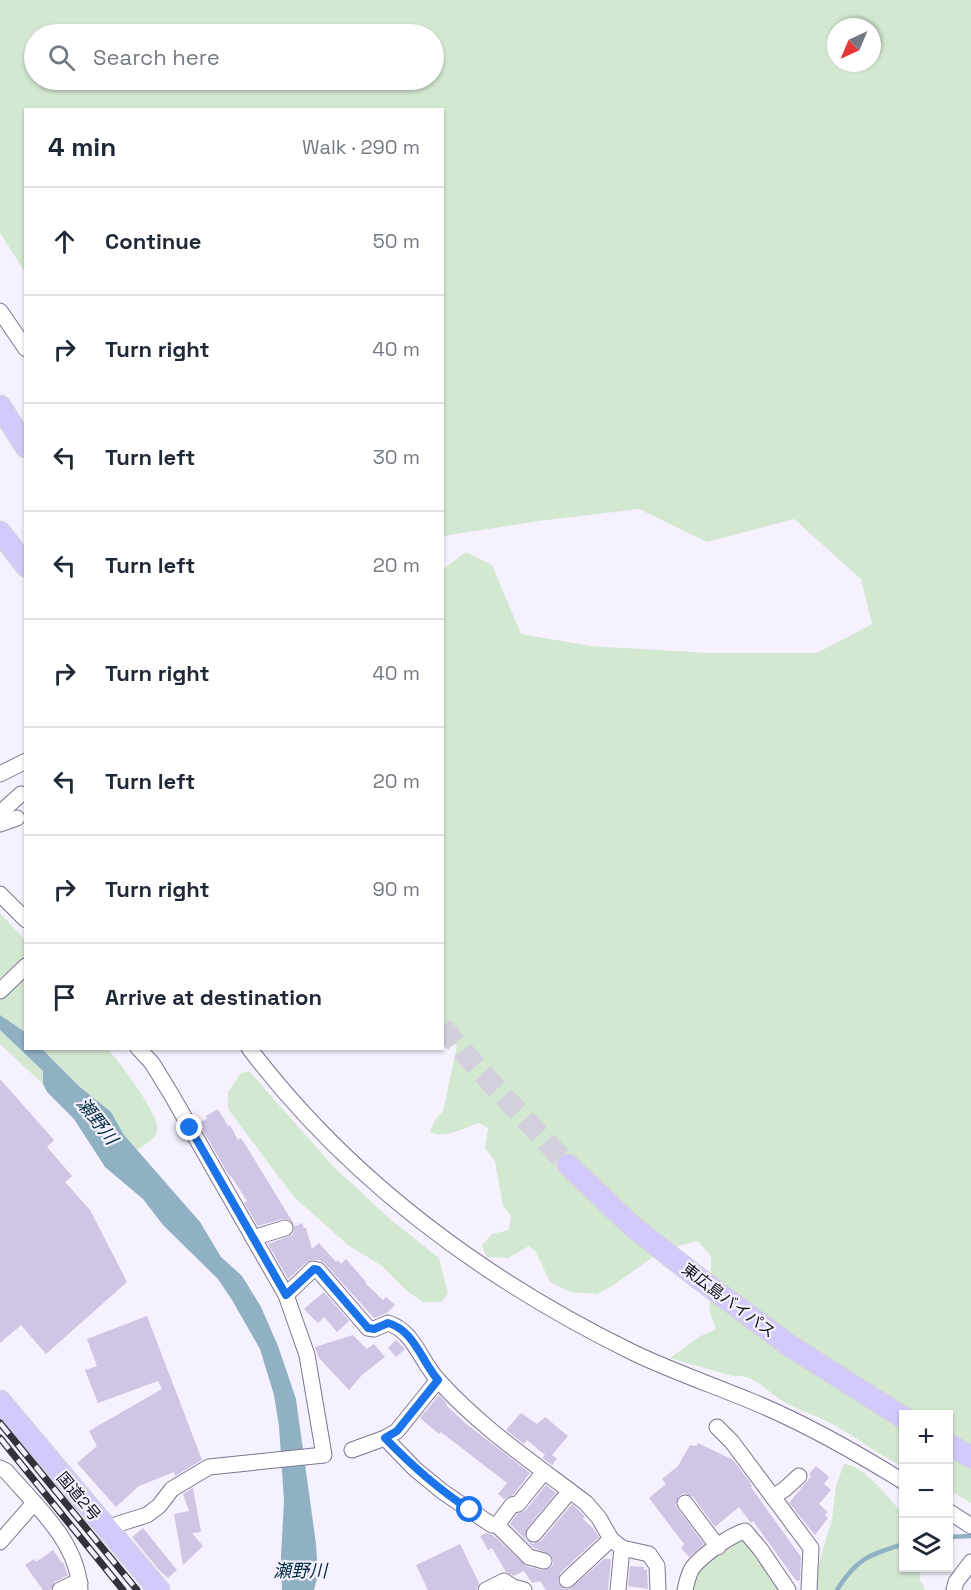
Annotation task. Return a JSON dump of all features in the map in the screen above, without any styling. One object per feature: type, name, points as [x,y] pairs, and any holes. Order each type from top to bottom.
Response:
[{"type":"highway","points":[[0,406],[24,444]]},
{"type":"highway","points":[[0,532],[24,563]]},
{"type":"highway","points":[[0,549],[24,579]]},
{"type":"highway","name":"東広島バイパス","points":[[568,1165],[632,1226],[697,1277],[790,1346],[899,1415]]},
{"type":"highway","name":"国道2号","points":[[0,1401],[159,1590]]},
{"type":"highway","points":[[953,1447],[970,1456]]},
{"type":"street","points":[[0,311],[24,346]]},
{"type":"street","points":[[0,774],[24,762]]},
{"type":"street","points":[[0,813],[21,794]]},
{"type":"street","points":[[0,824],[17,818]]},
{"type":"street","points":[[0,894],[24,918]]},
{"type":"street","points":[[0,991],[24,968]]},
{"type":"street","points":[[109,1531],[118,1524],[147,1515],[159,1506],[172,1489],[209,1467],[324,1455],[307,1354],[286,1295],[171,1094],[152,1063],[140,1050]]},
{"type":"street","points":[[251,1050],[294,1103],[371,1180],[419,1221],[496,1276],[542,1305],[636,1354],[807,1426],[899,1479]]},
{"type":"street","points":[[253,1238],[285,1228]]},
{"type":"street","points":[[286,1295],[314,1269],[318,1270],[368,1328],[374,1329],[388,1323],[398,1326],[423,1356],[438,1380],[478,1419],[586,1503],[599,1518],[616,1543],[618,1590]]},
{"type":"street","points":[[352,1450],[397,1431],[438,1380]]},
{"type":"street","points":[[717,1427],[732,1442],[811,1548],[808,1590]]},
{"type":"street","points":[[385,1438],[415,1469],[443,1492],[492,1525],[497,1525],[529,1557],[544,1562]]},
{"type":"street","points":[[0,1468],[6,1471],[64,1541],[74,1558],[80,1587]]},
{"type":"street","points":[[497,1525],[512,1505],[518,1504],[544,1472]]},
{"type":"street","points":[[773,1497],[798,1476]]},
{"type":"street","points":[[534,1534],[570,1491]]},
{"type":"street","points":[[0,1542],[34,1503]]},
{"type":"street","points":[[685,1503],[718,1547]]},
{"type":"street","points":[[953,1514],[967,1523]]},
{"type":"street","points":[[685,1590],[688,1576],[694,1566],[736,1534],[745,1531],[788,1590]]},
{"type":"street","points":[[567,1580],[616,1543]]},
{"type":"street","points":[[616,1543],[649,1554],[657,1566],[658,1590]]},
{"type":"street","points":[[954,1590],[956,1582],[971,1562]]},
{"type":"street","points":[[486,1590],[504,1581],[524,1590]]},
{"type":"street","points":[[60,1590],[72,1584],[80,1587]]},
{"type":"green space","points":[[0,0],[971,0],[971,1503],[953,1492],[953,1410],[899,1410],[899,1465],[836,1426],[781,1400],[747,1377],[733,1376],[670,1358],[699,1337],[716,1329],[709,1310],[711,1256],[698,1241],[663,1250],[597,1294],[570,1292],[550,1282],[536,1252],[529,1246],[508,1258],[487,1257],[482,1245],[492,1234],[509,1230],[511,1216],[503,1206],[495,1161],[485,1148],[488,1128],[479,1123],[448,1134],[430,1132],[434,1122],[443,1111],[457,1046],[444,1038],[444,568],[466,552],[492,565],[521,634],[590,646],[709,653],[817,653],[872,624],[861,579],[794,519],[707,542],[639,509],[444,536],[444,108],[24,108],[24,270],[0,233]]},
{"type":"green space","points":[[0,913],[24,939],[24,1031],[0,1015]]},
{"type":"green space","points":[[0,1030],[43,1071],[43,1084],[0,1044]]},
{"type":"green space","points":[[43,1050],[109,1050],[147,1103],[157,1125],[157,1132],[153,1138],[136,1150],[111,1112],[80,1087]]},
{"type":"green space","points":[[249,1071],[335,1168],[390,1219],[439,1258],[448,1294],[441,1302],[423,1302],[407,1291],[382,1266],[348,1245],[294,1197],[228,1109],[228,1092],[241,1073]]},
{"type":"green space","points":[[844,1464],[852,1466],[867,1475],[899,1509],[899,1572],[920,1572],[920,1581],[925,1590],[816,1590],[819,1563],[832,1519],[836,1486]]},
{"type":"green space","points":[[739,1539],[747,1540],[783,1590],[691,1590],[699,1568]]},
{"type":"water","name":"瀬野川","points":[[0,1015],[24,1031],[24,1050],[43,1050],[80,1087],[111,1112],[124,1135],[200,1222],[221,1257],[242,1276],[261,1307],[278,1346],[296,1399],[316,1544],[318,1575],[314,1590],[282,1590],[284,1501],[279,1426],[274,1395],[260,1349],[218,1279],[163,1225],[143,1199],[105,1167],[74,1119],[47,1092],[43,1084],[43,1071],[0,1030]]},
{"type":"building","points":[[0,1079],[54,1140],[47,1147],[72,1176],[65,1182],[90,1210],[127,1282],[46,1354],[21,1325],[0,1343]]},
{"type":"building","points":[[218,1109],[238,1140],[241,1138],[295,1226],[302,1223],[306,1228],[312,1249],[319,1243],[336,1262],[338,1260],[341,1264],[346,1259],[365,1283],[383,1300],[386,1297],[395,1305],[387,1313],[374,1318],[320,1260],[307,1262],[288,1279],[268,1244],[292,1235],[294,1225],[288,1219],[283,1219],[258,1226],[244,1203],[247,1201],[202,1129],[204,1128],[200,1122]]},
{"type":"building","points":[[324,1292],[349,1321],[337,1332],[324,1317],[318,1323],[304,1309]]},
{"type":"building","points":[[147,1316],[202,1460],[175,1476],[174,1472],[139,1486],[116,1507],[77,1463],[97,1446],[89,1431],[162,1389],[158,1381],[98,1403],[85,1370],[97,1366],[87,1339]]},
{"type":"building","points":[[353,1335],[367,1349],[374,1344],[385,1357],[362,1375],[349,1390],[319,1358],[315,1347]]},
{"type":"building","points":[[396,1340],[405,1349],[396,1357],[388,1348]]},
{"type":"building","points":[[439,1395],[465,1423],[530,1473],[513,1495],[504,1499],[498,1494],[507,1483],[420,1418]]},
{"type":"building","points":[[521,1413],[537,1424],[545,1417],[568,1436],[552,1455],[557,1459],[552,1465],[542,1458],[545,1455],[527,1440],[524,1444],[506,1430]]},
{"type":"building","points":[[698,1443],[733,1460],[749,1481],[801,1557],[800,1580],[795,1579],[753,1521],[751,1523],[739,1507],[715,1527],[693,1497],[684,1493],[679,1496],[675,1505],[704,1544],[689,1557],[681,1548],[684,1544],[649,1498],[666,1484],[662,1479],[678,1466],[690,1445],[696,1446]]},
{"type":"building","points":[[816,1466],[829,1477],[824,1484],[831,1490],[819,1504],[828,1512],[825,1515],[828,1518],[815,1535],[789,1503],[811,1476],[809,1474]]},
{"type":"building","points":[[546,1485],[556,1493],[527,1528],[525,1538],[533,1544],[541,1541],[572,1504],[585,1516],[583,1519],[599,1537],[560,1573],[558,1583],[564,1589],[570,1589],[604,1559],[611,1559],[608,1590],[546,1590],[540,1581],[532,1583],[524,1571],[514,1576],[506,1572],[492,1548],[488,1550],[480,1536],[486,1533],[493,1535],[526,1566],[542,1570],[551,1567],[554,1563],[551,1555],[534,1548],[510,1524],[517,1514],[526,1510]]},
{"type":"building","points":[[193,1488],[201,1532],[192,1533],[203,1546],[183,1565],[174,1514],[189,1511],[183,1494]]},
{"type":"building","points":[[143,1528],[177,1570],[168,1578],[132,1537]]},
{"type":"building","points":[[460,1544],[479,1583],[476,1590],[428,1590],[416,1565]]},
{"type":"building","points":[[53,1550],[63,1562],[68,1575],[55,1582],[50,1590],[43,1590],[25,1565],[34,1559],[36,1562]]},
{"type":"building","points":[[630,1566],[644,1567],[644,1570],[647,1570],[648,1589],[628,1586]]},
{"type":"waterway","points":[[953,1537],[971,1536]]},
{"type":"waterway","points":[[837,1590],[858,1564],[873,1555],[899,1546]]},
{"type":"tunnel","points":[[444,1029],[568,1165]]},
{"type":"railway","points":[[0,1423],[137,1590]]},
{"type":"railway","points":[[0,1438],[123,1590]]},
{"type":"route","points":[[190,1128],[286,1295],[314,1269],[318,1270],[368,1328],[374,1329],[388,1323],[398,1326],[423,1356],[438,1380],[397,1431],[385,1438],[415,1469],[470,1510]]}]
